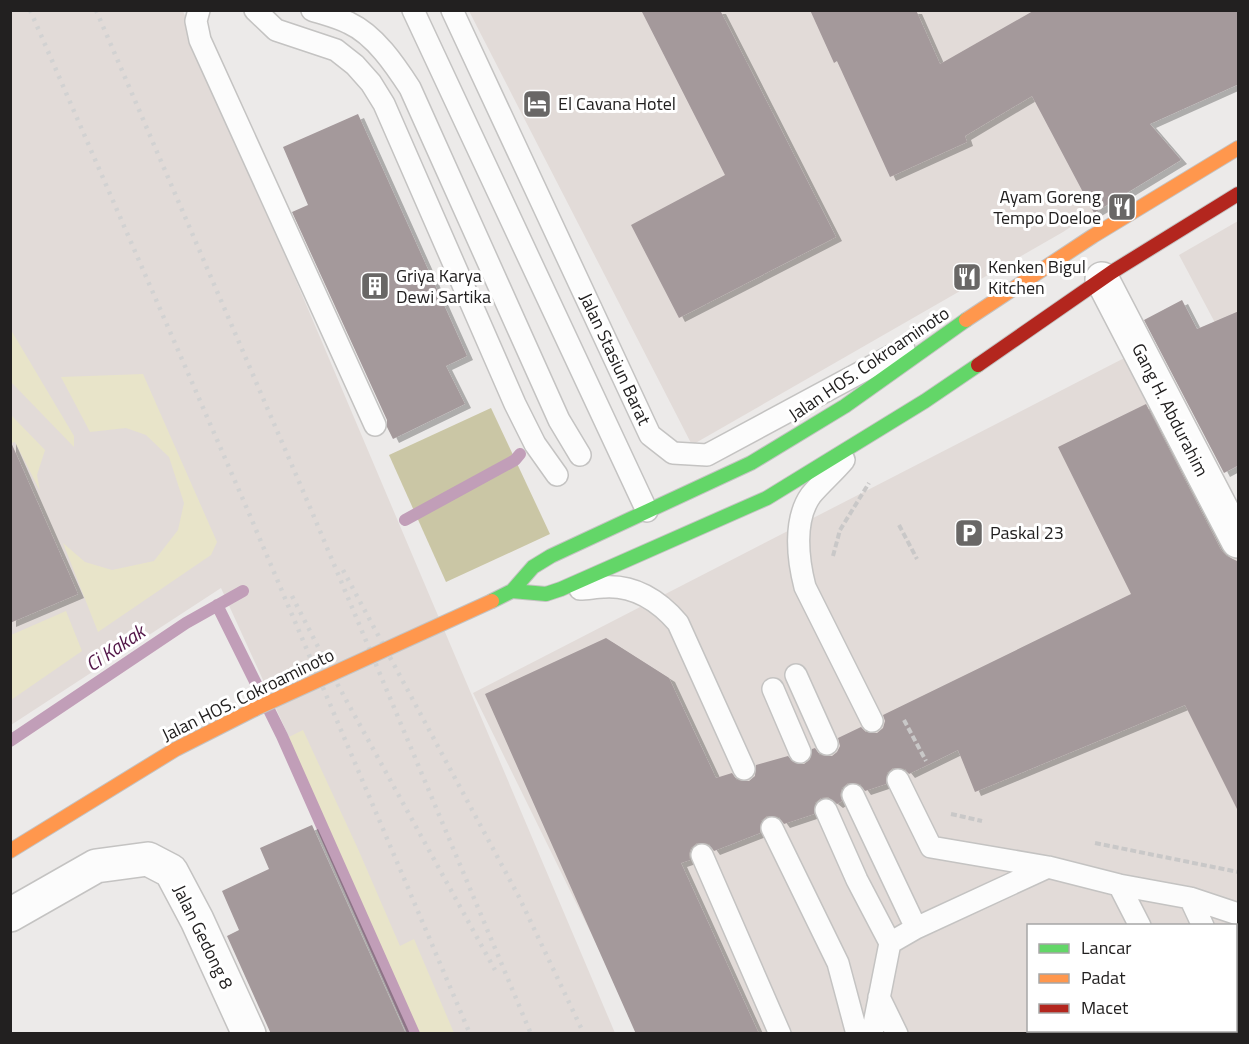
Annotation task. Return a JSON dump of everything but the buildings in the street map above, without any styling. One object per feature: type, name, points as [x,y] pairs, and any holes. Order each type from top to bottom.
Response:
[{"type":"main road","name":"Jalan HOS. Cokroaminoto","points":[[10,851],[176,749],[255,709],[492,601],[512,591],[533,567],[551,556],[751,463],[845,406],[954,334],[1093,236],[1168,188],[1239,148]]},
{"type":"main road","points":[[512,591],[546,594],[561,589],[767,498],[925,401],[973,361],[1189,223],[1239,194]]},
{"type":"street","name":"Gang H. Abdurahim","points":[[1102,279],[1239,542]]},
{"type":"street","name":"Jalan Gedong 8","points":[[10,915],[96,866],[148,859],[171,871],[249,1034]]},
{"type":"lane","points":[[199,10],[196,21],[200,40],[375,425]]},
{"type":"lane","points":[[255,10],[276,30],[336,50],[372,83],[384,104],[515,404],[535,444],[557,475]]},
{"type":"lane","points":[[312,10],[350,23],[375,43],[395,65],[410,88],[559,420],[580,455]]},
{"type":"lane","name":"Jalan Stasiun Barat","points":[[413,10],[647,512]]},
{"type":"lane","name":"Jalan Stasiun Barat","points":[[452,10],[650,435],[674,453],[708,455],[893,354],[954,334]]},
{"type":"lane","points":[[861,442],[810,496],[802,517],[798,540],[799,564],[805,587],[872,721]]},
{"type":"lane","points":[[561,589],[606,587],[626,589],[648,597],[668,611],[678,623],[744,769]]},
{"type":"lane","points":[[796,675],[827,744]]},
{"type":"lane","points":[[773,690],[800,753]]},
{"type":"lane","points":[[898,780],[931,847],[1048,867],[1119,885],[1190,898],[1239,914]]},
{"type":"lane","points":[[853,795],[916,928]]},
{"type":"lane","points":[[826,810],[857,880],[890,943],[872,1034]]},
{"type":"lane","points":[[772,828],[838,963],[856,1034]]},
{"type":"lane","points":[[702,855],[780,1034]]},
{"type":"lane","points":[[890,943],[916,928],[1048,867]]},
{"type":"lane","points":[[1119,885],[1139,924]]},
{"type":"lane","points":[[1190,898],[1202,924]]},
{"type":"lane","points":[[879,997],[897,1034]]},
{"type":"path","points":[[832,557],[840,530],[873,477]]},
{"type":"path","points":[[899,525],[917,560]]},
{"type":"path","points":[[902,718],[928,765]]},
{"type":"path","points":[[947,805],[952,815],[985,821]]},
{"type":"path","points":[[1086,842],[1239,872]]},
{"type":"shaded area","points":[[11,11],[183,11],[615,1033],[424,1033],[221,588],[11,725]]},
{"type":"shaded area","points":[[469,11],[1100,11],[1161,167],[1063,232],[692,445]]},
{"type":"shaded area","points":[[1238,221],[1238,366],[1179,255]]},
{"type":"shaded area","points":[[11,330],[74,436],[74,447],[11,382]]},
{"type":"shaded area","points":[[1134,353],[1238,560],[1238,1033],[640,1033],[473,693]]},
{"type":"shaded area","points":[[143,374],[217,542],[211,555],[98,632],[63,543],[85,562],[112,570],[154,561],[178,530],[184,503],[169,457],[146,435],[126,428],[90,432],[61,377]]},
{"type":"shaded area","points":[[491,408],[550,534],[446,582],[389,455]]},
{"type":"shaded area","points":[[10,414],[45,450],[37,475],[40,491],[15,442],[11,443]]},
{"type":"shaded area","points":[[66,611],[82,651],[11,700],[11,635]]},
{"type":"shaded area","points":[[303,730],[400,946],[414,939],[454,1033],[410,1033],[281,741]]},
{"type":"waterway","name":"Ci Kakak","points":[[405,520],[515,460],[520,454]]},
{"type":"waterway","name":"Ci Kakak","points":[[10,741],[186,623],[243,591]]},
{"type":"waterway","points":[[217,605],[282,736],[414,1034]]},
{"type":"railway","points":[[30,10],[248,511],[470,1034]]},
{"type":"railway","points":[[96,10],[312,512],[531,1034]]},
{"type":"railway","points":[[343,570],[519,897],[584,1034]]},
{"type":"railway","points":[[292,596],[334,678],[495,970]]},
{"type":"traffic: fast","points":[[492,601],[512,591],[533,567],[551,556],[751,463],[845,406],[966,320]]},
{"type":"traffic: fast","points":[[512,591],[546,594],[561,589],[767,498],[925,401],[978,365]]},
{"type":"traffic: slow","points":[[966,320],[1093,236],[1238,148]]},
{"type":"traffic: slow","points":[[255,709],[492,601]]},
{"type":"traffic: slow","points":[[10,851],[176,749],[255,709]]},
{"type":"traffic: jam","points":[[978,365],[1112,272],[1238,194]]},
{"type":"place","name":"El Cavana Hotel","points":[[537,104]]},
{"type":"place","name":"Ayam Goreng Tempo Doeloe","points":[[1122,207]]},
{"type":"place","name":"Kenken Bigul Kitchen","points":[[967,277]]},
{"type":"place","name":"Griya Karya Dewi Sartika","points":[[375,286]]},
{"type":"place","name":"Paskal 23","points":[[969,533]]}]
